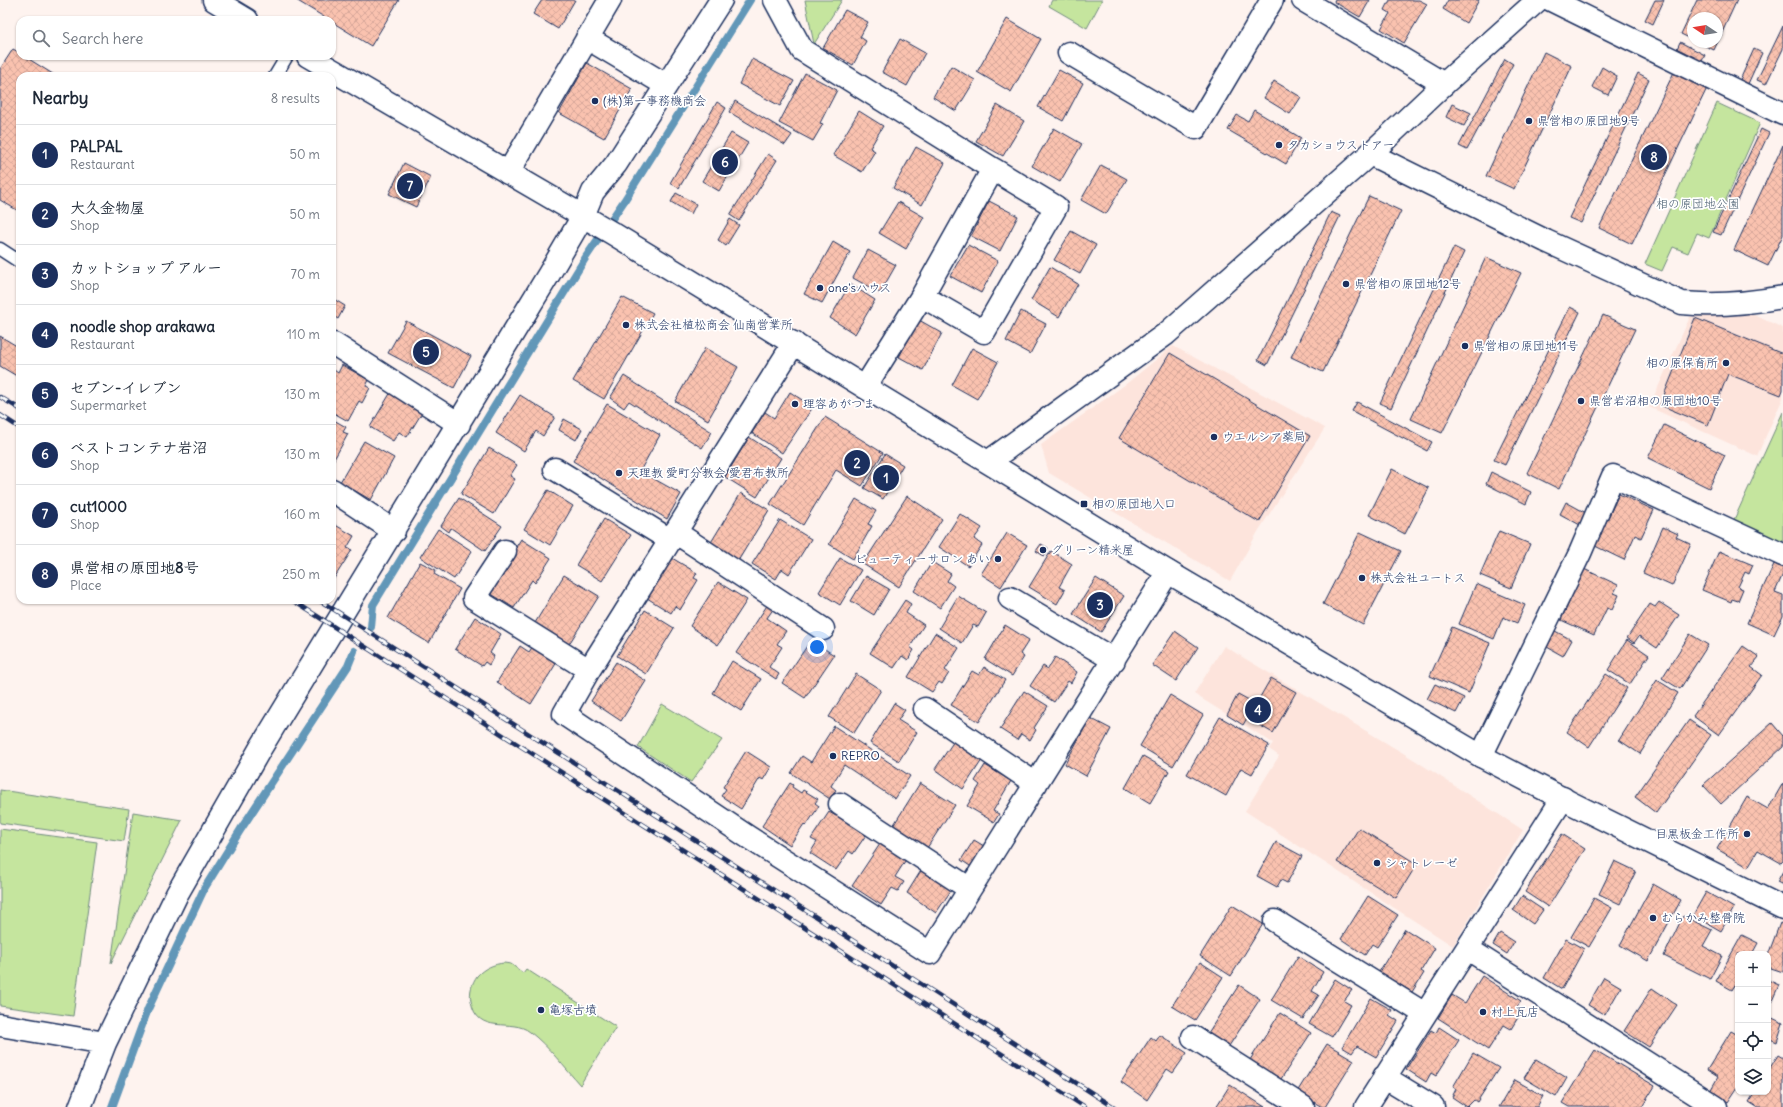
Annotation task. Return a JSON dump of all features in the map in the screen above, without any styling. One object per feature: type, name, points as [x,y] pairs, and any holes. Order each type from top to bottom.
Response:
[{"type":"street","points":[[214,0],[240,16]]},
{"type":"street","points":[[508,173],[610,0]]},
{"type":"street","points":[[80,1107],[105,1043],[181,887],[260,749],[459,424],[596,224],[592,192],[616,164],[721,0]]},
{"type":"street","points":[[776,0],[802,50],[1056,207],[984,332],[922,296]]},
{"type":"street","points":[[1069,53],[1196,128],[1272,0]]},
{"type":"street","points":[[1303,0],[1444,84]]},
{"type":"street","points":[[988,462],[1166,334],[1370,154],[1444,84],[1538,0]]},
{"type":"street","points":[[1551,0],[1783,114]]},
{"type":"street","points":[[587,38],[666,85]]},
{"type":"street","points":[[315,60],[335,72]]},
{"type":"street","points":[[336,72],[596,224],[794,343],[1168,572],[1481,756],[1783,908]]},
{"type":"street","points":[[1370,154],[1546,241],[1682,303],[1703,305],[1759,301],[1783,297]]},
{"type":"street","points":[[865,387],[922,296],[993,169]]},
{"type":"street","points":[[794,343],[672,536],[589,670],[564,714],[748,837],[930,953],[1168,572]]},
{"type":"street","points":[[336,345],[459,424]]},
{"type":"street","points":[[555,469],[672,536],[823,629]]},
{"type":"street","points":[[1481,756],[1580,553],[1613,476],[1783,555]]},
{"type":"street","points":[[336,493],[394,531]]},
{"type":"street","points":[[505,551],[474,598],[589,670]]},
{"type":"street","points":[[1010,598],[1114,660]]},
{"type":"street","points":[[925,709],[1036,784]]},
{"type":"street","points":[[1366,1107],[1563,798]]},
{"type":"street","points":[[840,804],[970,889]]},
{"type":"street","points":[[1275,921],[1425,1014]]},
{"type":"street","points":[[1468,949],[1716,1107]]},
{"type":"street","points":[[0,1025],[105,1043]]},
{"type":"street","points":[[1193,1037],[1303,1107]]},
{"type":"street","points":[[1384,1077],[1433,1107]]},
{"type":"lane","points":[[277,72],[285,60]]},
{"type":"lane","points":[[0,250],[16,260]]},
{"type":"shaded area","name":"相の原保育所","points":[[1741,309],[1783,328],[1783,398],[1757,456],[1649,407],[1690,317]]},
{"type":"shaded area","points":[[1173,346],[1325,428],[1259,530],[1230,581],[1049,473],[1041,445],[1126,384]]},
{"type":"shaded area","points":[[1224,646],[1413,759],[1523,830],[1453,946],[1245,811],[1279,756],[1269,749],[1273,743],[1194,694]]},
{"type":"green space","points":[[805,0],[842,0],[814,44]]},
{"type":"green space","points":[[1052,0],[1102,0],[1087,28],[1049,6]]},
{"type":"green space","name":"相の原団地公園","points":[[1717,103],[1760,123],[1709,238],[1697,233],[1688,253],[1673,247],[1662,271],[1645,264]]},
{"type":"green space","points":[[1783,412],[1783,544],[1733,522]]},
{"type":"green space","points":[[662,704],[722,740],[691,782],[638,747]]},
{"type":"green space","points":[[0,790],[129,809],[124,841],[0,823]]},
{"type":"green space","points":[[133,812],[182,820],[111,963]]},
{"type":"green space","points":[[0,829],[97,842],[73,1016],[0,1006]]},
{"type":"green space","points":[[504,963],[511,964],[523,973],[526,969],[616,1027],[580,1085],[550,1051],[530,1032],[523,1028],[514,1026],[488,1023],[480,1019],[475,1012],[470,994],[475,979],[480,973],[493,965]]},
{"type":"building","points":[[296,0],[399,0],[371,46],[336,24],[336,16],[322,16]]},
{"type":"building","points":[[542,0],[575,0],[558,29],[533,14]]},
{"type":"building","points":[[1335,0],[1370,0],[1360,17],[1334,2]]},
{"type":"building","points":[[1390,0],[1419,0],[1427,4],[1404,43],[1381,29],[1390,13],[1385,10]]},
{"type":"building","points":[[1448,0],[1479,0],[1466,23],[1443,9]]},
{"type":"building","points":[[1655,0],[1664,0],[1653,24],[1645,20]]},
{"type":"building","points":[[1697,0],[1737,0],[1723,30],[1723,12],[1691,12]]},
{"type":"building","points":[[845,10],[868,22],[860,37],[866,41],[853,65],[823,48]]},
{"type":"building","points":[[1007,19],[1041,39],[1011,92],[977,72]]},
{"type":"building","points":[[1687,21],[1687,37],[1681,34]]},
{"type":"building","points":[[1783,26],[1783,49],[1766,84],[1757,80]]},
{"type":"building","points":[[900,39],[925,53],[907,86],[882,72]]},
{"type":"building","points":[[1680,42],[1687,46],[1687,48],[1692,48],[1705,55],[1701,63],[1676,51]]},
{"type":"building","points":[[13,49],[16,51],[16,60],[30,60],[50,72],[16,72],[16,210],[0,200],[0,69]]},
{"type":"building","points":[[1754,49],[1762,53],[1747,86],[1739,82]]},
{"type":"building","name":"県営相の原団地9号","points":[[1544,52],[1572,66],[1514,189],[1486,176]]},
{"type":"building","points":[[752,59],[794,81],[780,106],[739,84]]},
{"type":"building","points":[[1505,59],[1513,64],[1467,150],[1459,146]]},
{"type":"building","points":[[587,63],[632,89],[604,138],[559,113]]},
{"type":"building","points":[[951,66],[975,80],[956,111],[933,97]]},
{"type":"building","points":[[1602,67],[1617,76],[1608,95],[1592,87]]},
{"type":"building","points":[[1059,70],[1083,83],[1063,121],[1038,107]]},
{"type":"building","points":[[1675,70],[1708,86],[1632,244],[1599,228]]},
{"type":"building","points":[[805,73],[837,90],[820,123],[823,124],[813,141],[779,123]]},
{"type":"building","points":[[1638,73],[1649,79],[1581,223],[1569,218]]},
{"type":"building","points":[[1274,81],[1301,97],[1290,114],[1264,98]]},
{"type":"building","points":[[735,101],[792,135],[785,145],[729,112]]},
{"type":"building","points":[[717,102],[726,108],[679,188],[670,183]]},
{"type":"building","points":[[1452,104],[1471,113],[1464,126],[1446,117]]},
{"type":"building","points":[[997,105],[1024,121],[1003,156],[976,141]]},
{"type":"building","points":[[1254,110],[1301,138],[1286,164],[1228,130],[1237,115],[1248,121]]},
{"type":"building","points":[[859,111],[883,126],[870,148],[875,151],[862,172],[833,155]]},
{"type":"building","points":[[1054,128],[1082,144],[1060,182],[1032,166]]},
{"type":"building","points":[[1761,129],[1769,133],[1721,235],[1713,232]]},
{"type":"building","points":[[731,133],[748,143],[719,191],[702,181]]},
{"type":"building","points":[[1783,145],[1783,235],[1768,266],[1734,250]]},
{"type":"building","points":[[916,147],[945,163],[922,205],[893,188]]},
{"type":"building","points":[[768,154],[777,160],[739,221],[730,215]]},
{"type":"building","points":[[404,163],[431,177],[416,207],[389,194]]},
{"type":"building","points":[[1101,165],[1127,179],[1106,214],[1081,200]]},
{"type":"building","points":[[676,193],[696,204],[691,214],[671,202]]},
{"type":"building","name":"県営相の原団地12号","points":[[1369,196],[1401,211],[1323,372],[1291,357]]},
{"type":"building","points":[[989,201],[1018,216],[1000,251],[971,236]]},
{"type":"building","points":[[898,202],[924,217],[906,249],[879,233]]},
{"type":"building","points":[[1331,212],[1340,216],[1267,365],[1258,360]]},
{"type":"building","points":[[730,219],[739,225],[726,246],[718,240]]},
{"type":"building","points":[[1071,231],[1096,245],[1080,274],[1054,260]]},
{"type":"building","points":[[833,242],[850,252],[822,303],[804,294]]},
{"type":"building","points":[[968,245],[998,261],[981,293],[950,276]]},
{"type":"building","points":[[1454,247],[1464,252],[1391,408],[1380,403]]},
{"type":"building","points":[[868,250],[896,265],[880,293],[853,278]]},
{"type":"building","name":"県営相の原団地11号","points":[[1486,257],[1521,273],[1442,433],[1411,419]]},
{"type":"building","points":[[1050,267],[1078,284],[1059,317],[1031,300]]},
{"type":"building","points":[[850,284],[875,300],[855,334],[830,318]]},
{"type":"building","points":[[622,297],[653,313],[604,399],[573,381]]},
{"type":"building","points":[[336,300],[345,306],[338,319],[336,318]]},
{"type":"building","points":[[1570,307],[1580,312],[1505,465],[1494,460]]},
{"type":"building","points":[[1021,311],[1046,324],[1030,354],[1006,341]]},
{"type":"building","name":"県営岩沼相の原団地10号","points":[[1603,315],[1635,329],[1559,489],[1527,473]]},
{"type":"building","points":[[1695,318],[1783,354],[1783,390],[1781,395],[1728,374],[1708,425],[1660,405]]},
{"type":"building","points":[[919,320],[942,333],[923,370],[899,357]]},
{"type":"building","points":[[406,321],[471,356],[454,388],[388,353]]},
{"type":"building","points":[[0,336],[16,346],[16,376],[0,366]]},
{"type":"building","points":[[705,348],[738,367],[708,420],[675,401]]},
{"type":"building","points":[[972,348],[998,362],[977,399],[952,385]]},
{"type":"building","name":"ウエルシア薬局","points":[[1170,353],[1310,436],[1259,522],[1119,438]]},
{"type":"building","points":[[342,365],[369,380],[366,386],[370,388],[362,403],[359,401],[348,421],[336,414],[336,372],[338,373]]},
{"type":"building","points":[[624,376],[712,432],[702,448],[629,401],[624,408],[610,398]]},
{"type":"building","points":[[391,392],[423,411],[407,437],[399,432],[393,441],[370,427]]},
{"type":"building","points":[[790,392],[813,407],[782,453],[752,433],[765,412],[774,418]]},
{"type":"building","points":[[520,395],[555,417],[543,436],[536,431],[524,451],[496,433]]},
{"type":"building","points":[[1357,402],[1432,442],[1427,451],[1352,411]]},
{"type":"building","points":[[607,404],[660,435],[640,471],[681,494],[667,519],[573,461]]},
{"type":"building","points":[[825,417],[883,453],[862,486],[836,470],[803,525],[770,504]]},
{"type":"building","points":[[564,419],[582,429],[576,440],[559,430]]},
{"type":"building","points":[[336,421],[346,427],[343,432],[348,434],[336,456]]},
{"type":"building","points":[[1664,425],[1725,455],[1709,488],[1648,458]]},
{"type":"building","points":[[749,437],[781,458],[757,497],[725,477]]},
{"type":"building","points":[[364,441],[394,458],[371,500],[340,482]]},
{"type":"building","points":[[489,448],[517,465],[510,476],[515,479],[494,514],[461,494]]},
{"type":"building","points":[[885,454],[903,465],[883,499],[864,488]]},
{"type":"building","points":[[1392,469],[1429,488],[1405,534],[1369,515]]},
{"type":"building","points":[[1491,472],[1531,492],[1526,504],[1486,484]]},
{"type":"building","points":[[548,490],[573,506],[550,545],[524,529]]},
{"type":"building","points":[[741,493],[769,510],[738,561],[710,544]]},
{"type":"building","points":[[1619,494],[1654,510],[1641,538],[1635,535],[1624,560],[1595,546]]},
{"type":"building","points":[[907,496],[942,519],[899,587],[863,564]]},
{"type":"building","points":[[459,498],[502,526],[485,551],[451,528],[449,532],[441,526]]},
{"type":"building","points":[[856,499],[876,511],[868,524],[872,526],[853,559],[829,544]]},
{"type":"building","points":[[1566,502],[1586,513],[1580,525],[1560,514]]},
{"type":"building","points":[[960,514],[982,528],[974,539],[982,545],[968,566],[939,547]]},
{"type":"building","points":[[604,519],[631,535],[602,581],[576,565]]},
{"type":"building","points":[[780,520],[811,539],[789,574],[782,569],[776,579],[752,564]]},
{"type":"building","points":[[336,525],[354,536],[347,548],[352,550],[336,575]]},
{"type":"building","points":[[1663,527],[1678,534],[1676,537],[1691,544],[1672,586],[1643,573]]},
{"type":"building","points":[[438,529],[472,551],[454,579],[420,557]]},
{"type":"building","points":[[1499,531],[1530,544],[1511,588],[1480,575]]},
{"type":"building","points":[[1360,532],[1401,551],[1363,625],[1323,604]]},
{"type":"building","points":[[1007,533],[1027,545],[1001,587],[981,574]]},
{"type":"building","points":[[521,539],[551,558],[535,583],[532,580],[514,608],[488,592]]},
{"type":"building","points":[[1041,544],[1048,548],[1044,556],[1036,551]]},
{"type":"building","points":[[1051,551],[1072,564],[1059,587],[1065,590],[1057,604],[1029,587]]},
{"type":"building","points":[[1719,551],[1753,565],[1749,574],[1745,572],[1738,587],[1743,589],[1738,601],[1732,599],[1731,602],[1702,590]]},
{"type":"building","points":[[672,558],[697,573],[694,578],[698,580],[680,610],[675,606],[671,613],[647,598]]},
{"type":"building","points":[[840,558],[861,570],[840,605],[819,592]]},
{"type":"building","points":[[420,562],[436,570],[434,574],[460,589],[429,643],[388,618]]},
{"type":"building","points":[[932,562],[951,574],[947,581],[954,586],[940,608],[914,591]]},
{"type":"building","points":[[1774,564],[1783,568],[1783,574],[1775,592],[1783,595],[1783,616],[1774,635],[1747,623]]},
{"type":"building","points":[[1584,569],[1618,585],[1614,593],[1619,595],[1612,610],[1607,608],[1594,635],[1561,620]]},
{"type":"building","points":[[564,575],[599,596],[569,644],[535,623]]},
{"type":"building","points":[[866,576],[889,589],[874,615],[851,601]]},
{"type":"building","points":[[1096,578],[1124,596],[1101,632],[1073,614]]},
{"type":"building","points":[[718,582],[747,600],[718,645],[690,626]]},
{"type":"building","points":[[1476,584],[1525,605],[1517,623],[1503,617],[1494,639],[1459,624]]},
{"type":"building","points":[[958,596],[986,613],[978,627],[973,625],[962,643],[939,628]]},
{"type":"building","points":[[905,600],[911,604],[906,613],[924,625],[910,647],[914,650],[908,660],[902,656],[894,668],[870,653]]},
{"type":"building","points":[[1659,602],[1679,615],[1657,648],[1639,636],[1634,643],[1627,638],[1650,604],[1655,607]]},
{"type":"building","points":[[768,604],[774,608],[767,618],[786,631],[777,644],[782,647],[769,667],[779,674],[776,679],[736,653]]},
{"type":"building","points":[[645,610],[674,628],[646,674],[617,656]]},
{"type":"building","points":[[475,617],[501,634],[490,653],[494,656],[489,665],[485,662],[482,666],[455,649]]},
{"type":"building","points":[[1005,625],[1029,640],[1020,654],[1024,657],[1012,676],[985,659]]},
{"type":"building","points":[[1452,627],[1490,643],[1469,693],[1430,676]]},
{"type":"building","points":[[1175,631],[1198,647],[1176,681],[1152,665]]},
{"type":"building","points":[[1555,631],[1572,640],[1563,656],[1547,647]]},
{"type":"building","points":[[935,633],[959,648],[945,670],[949,673],[942,684],[939,682],[932,692],[908,677]]},
{"type":"building","points":[[1690,634],[1708,645],[1680,689],[1662,678]]},
{"type":"building","points":[[811,640],[834,655],[805,698],[782,683]]},
{"type":"building","points":[[1627,640],[1649,655],[1630,684],[1608,670]]},
{"type":"building","points":[[520,646],[529,652],[533,646],[557,662],[531,704],[497,682]]},
{"type":"building","points":[[1743,646],[1759,657],[1751,667],[1762,675],[1719,735],[1693,716]]},
{"type":"building","points":[[1055,657],[1077,672],[1071,683],[1068,681],[1054,702],[1030,686],[1043,666],[1048,669]]},
{"type":"building","points":[[732,661],[761,679],[741,711],[713,693]]},
{"type":"building","points":[[616,662],[646,681],[621,721],[591,701]]},
{"type":"building","points":[[984,667],[1005,680],[979,722],[951,705],[972,671],[979,675]]},
{"type":"building","points":[[856,674],[881,690],[854,733],[829,717]]},
{"type":"building","points":[[1606,674],[1627,688],[1589,747],[1567,732]]},
{"type":"building","points":[[1271,678],[1296,692],[1273,733],[1247,718],[1243,725],[1227,715],[1238,694],[1256,704]]},
{"type":"building","points":[[1657,680],[1678,693],[1640,754],[1619,740]]},
{"type":"building","points":[[1435,684],[1464,698],[1456,713],[1427,699]]},
{"type":"building","points":[[1024,691],[1048,706],[1034,728],[1036,730],[1030,740],[1021,734],[1017,740],[1000,729]]},
{"type":"building","points":[[1170,695],[1203,715],[1173,766],[1140,746]]},
{"type":"building","points":[[894,703],[905,710],[898,720],[917,732],[899,761],[870,743]]},
{"type":"building","points":[[1220,717],[1269,745],[1252,774],[1241,768],[1226,796],[1187,774]]},
{"type":"building","points":[[1090,718],[1111,729],[1086,776],[1065,764]]},
{"type":"building","points":[[1689,720],[1711,735],[1656,813],[1635,797]]},
{"type":"building","points":[[1772,723],[1783,736],[1783,747],[1721,804],[1703,785]]},
{"type":"building","points":[[834,726],[910,776],[895,799],[844,765],[831,786],[836,790],[830,799],[791,773],[802,756],[811,762]]},
{"type":"building","points":[[956,738],[984,757],[963,789],[935,769]]},
{"type":"building","points":[[746,751],[771,767],[763,780],[760,778],[741,809],[721,796],[726,789],[723,787]]},
{"type":"building","points":[[1143,756],[1169,771],[1150,803],[1125,788]]},
{"type":"building","points":[[985,765],[1011,781],[993,811],[999,814],[994,822],[967,806],[980,785],[975,781]]},
{"type":"building","points":[[790,783],[793,785],[792,787],[801,793],[803,790],[818,799],[815,803],[819,806],[806,826],[804,824],[790,845],[762,826]]},
{"type":"building","points":[[920,783],[955,805],[927,848],[893,826]]},
{"type":"building","points":[[1783,783],[1783,861],[1781,863],[1758,850],[1748,867],[1717,849],[1747,797],[1768,809]]},
{"type":"building","points":[[829,812],[836,816],[839,813],[868,832],[853,854],[849,851],[836,870],[810,853],[817,842],[811,839]]},
{"type":"building","name":"シャトレーゼ","points":[[1359,828],[1417,864],[1396,898],[1337,862]]},
{"type":"building","points":[[1562,834],[1585,849],[1548,907],[1525,892]]},
{"type":"building","points":[[974,840],[989,849],[976,870],[961,860]]},
{"type":"building","points":[[882,841],[907,858],[895,877],[904,882],[898,891],[892,888],[881,905],[852,886]]},
{"type":"building","points":[[1276,842],[1302,856],[1287,883],[1281,880],[1277,887],[1257,876]]},
{"type":"building","points":[[1615,861],[1636,871],[1620,904],[1599,894]]},
{"type":"building","points":[[922,869],[952,889],[936,913],[907,893]]},
{"type":"building","points":[[1783,871],[1783,885],[1777,882]]},
{"type":"building","points":[[1653,884],[1681,900],[1648,961],[1620,945]]},
{"type":"building","points":[[1706,892],[1734,908],[1721,931],[1693,915]]},
{"type":"building","points":[[1368,896],[1398,915],[1377,947],[1372,944],[1365,955],[1341,939]]},
{"type":"building","points":[[1522,896],[1543,910],[1533,924],[1513,910]]},
{"type":"building","points":[[1594,898],[1612,908],[1589,947],[1571,937]]},
{"type":"building","points":[[1232,905],[1263,924],[1231,976],[1200,956]]},
{"type":"building","points":[[1683,916],[1712,930],[1703,946],[1722,956],[1710,979],[1664,956]]},
{"type":"building","points":[[1780,923],[1783,924],[1783,972],[1771,968],[1771,951],[1770,951]]},
{"type":"building","points":[[1405,929],[1435,948],[1421,971],[1424,973],[1412,992],[1379,972]]},
{"type":"building","points":[[1500,933],[1514,942],[1507,954],[1493,945]]},
{"type":"building","points":[[1742,935],[1758,943],[1754,951],[1735,951],[1735,985],[1732,990],[1716,981]]},
{"type":"building","points":[[1566,939],[1584,949],[1562,989],[1544,978]]},
{"type":"building","points":[[1298,956],[1323,972],[1312,991],[1319,995],[1303,1019],[1271,1000]]},
{"type":"building","points":[[1200,962],[1223,977],[1195,1020],[1172,1006]]},
{"type":"building","points":[[1482,976],[1521,1001],[1517,1007],[1522,1011],[1511,1029],[1504,1025],[1488,1050],[1438,1018],[1452,995],[1465,1003]]},
{"type":"building","points":[[1604,977],[1621,987],[1605,1015],[1588,1005]]},
{"type":"building","points":[[1335,979],[1352,990],[1344,1001],[1351,1005],[1332,1037],[1309,1024]]},
{"type":"building","points":[[1771,981],[1779,985],[1771,1003]]},
{"type":"building","points":[[1239,985],[1260,999],[1229,1046],[1208,1033]]},
{"type":"building","points":[[1652,988],[1677,1005],[1649,1047],[1624,1031]]},
{"type":"building","points":[[1371,998],[1392,1010],[1389,1015],[1398,1021],[1376,1057],[1357,1046],[1352,1053],[1342,1047]]},
{"type":"building","points":[[1280,1013],[1311,1033],[1279,1082],[1248,1063]]},
{"type":"building","points":[[1771,1017],[1783,1023],[1777,1042],[1771,1039]]},
{"type":"building","points":[[1439,1027],[1459,1040],[1436,1076],[1431,1073],[1426,1082],[1406,1069],[1431,1030],[1436,1033]]},
{"type":"building","points":[[1731,1031],[1735,1033],[1735,1092],[1728,1102],[1710,1091],[1718,1077],[1707,1070]]},
{"type":"building","points":[[1160,1035],[1187,1053],[1173,1073],[1167,1069],[1147,1100],[1121,1082],[1151,1037],[1156,1041]]},
{"type":"building","points":[[1327,1044],[1354,1060],[1325,1107],[1322,1107],[1297,1092]]},
{"type":"building","points":[[1595,1050],[1655,1086],[1642,1107],[1569,1107],[1562,1103]]},
{"type":"building","points":[[1473,1053],[1499,1068],[1477,1102],[1474,1100],[1467,1107],[1452,1097],[1456,1089],[1453,1087]]},
{"type":"building","points":[[1778,1055],[1783,1058],[1783,1107],[1757,1107],[1749,1102],[1753,1095],[1771,1095],[1771,1066]]},
{"type":"building","points":[[1536,1059],[1567,1078],[1556,1097],[1524,1078]]},
{"type":"building","points":[[1515,1080],[1543,1096],[1537,1107],[1499,1107]]},
{"type":"building","points":[[1230,1085],[1265,1107],[1216,1107]]},
{"type":"waterway","points":[[371,627],[373,605],[586,257],[624,201],[750,0]]},
{"type":"waterway","points":[[112,1107],[148,1009],[204,889],[241,829],[348,666],[354,651]]},
{"type":"railway","points":[[0,397],[16,407]]},
{"type":"railway","points":[[0,415],[16,425]]},
{"type":"railway","points":[[298,604],[1085,1107]]},
{"type":"railway","points":[[325,604],[1114,1107]]},
{"type":"place","name":"(株)第一事務機商会","points":[[595,101]]},
{"type":"place","name":"県営相の原団地9号","points":[[1529,121]]},
{"type":"place","name":"タカショウストアー","points":[[1279,145]]},
{"type":"place","name":"県営相の原団地8号","points":[[1654,157]]},
{"type":"place","name":"ベストコンテナ岩沼","points":[[725,162]]},
{"type":"place","name":"cut1000","points":[[410,186]]},
{"type":"place","name":"県営相の原団地12号","points":[[1346,284]]},
{"type":"place","name":"one'sハウス","points":[[820,288]]},
{"type":"place","name":"株式会社植松商会 仙南営業所","points":[[626,325]]},
{"type":"place","name":"県営相の原団地11号","points":[[1465,346]]},
{"type":"place","name":"セブン-イレブン","points":[[426,352]]},
{"type":"place","name":"相の原保育所","points":[[1726,363]]},
{"type":"place","name":"県営岩沼相の原団地10号","points":[[1581,401]]},
{"type":"place","name":"理容あがつま","points":[[795,404]]},
{"type":"place","name":"ウエルシア薬局","points":[[1214,437]]},
{"type":"place","name":"大久金物屋","points":[[857,463]]},
{"type":"place","name":"天理教 愛町分教会 愛君布教所","points":[[619,473]]},
{"type":"place","name":"PALPAL","points":[[886,478]]},
{"type":"place","name":"相の原団地入口","points":[[1084,504]]},
{"type":"place","name":"グリーン精米屋","points":[[1043,550]]},
{"type":"place","name":"ビューティーサロン あい","points":[[998,559]]},
{"type":"place","name":"株式会社ユートス","points":[[1362,578]]},
{"type":"place","name":"カットショップ アルー","points":[[1100,605]]},
{"type":"place","name":"noodle shop arakawa","points":[[1258,710]]},
{"type":"place","name":"REPRO","points":[[833,756]]},
{"type":"place","name":"目黒板金工作所","points":[[1747,834]]},
{"type":"place","name":"シャトレーゼ","points":[[1377,863]]},
{"type":"place","name":"むらかみ整骨院","points":[[1653,918]]},
{"type":"place","name":"亀塚古墳","points":[[541,1010]]},
{"type":"place","name":"村上瓦店","points":[[1483,1012]]}]
